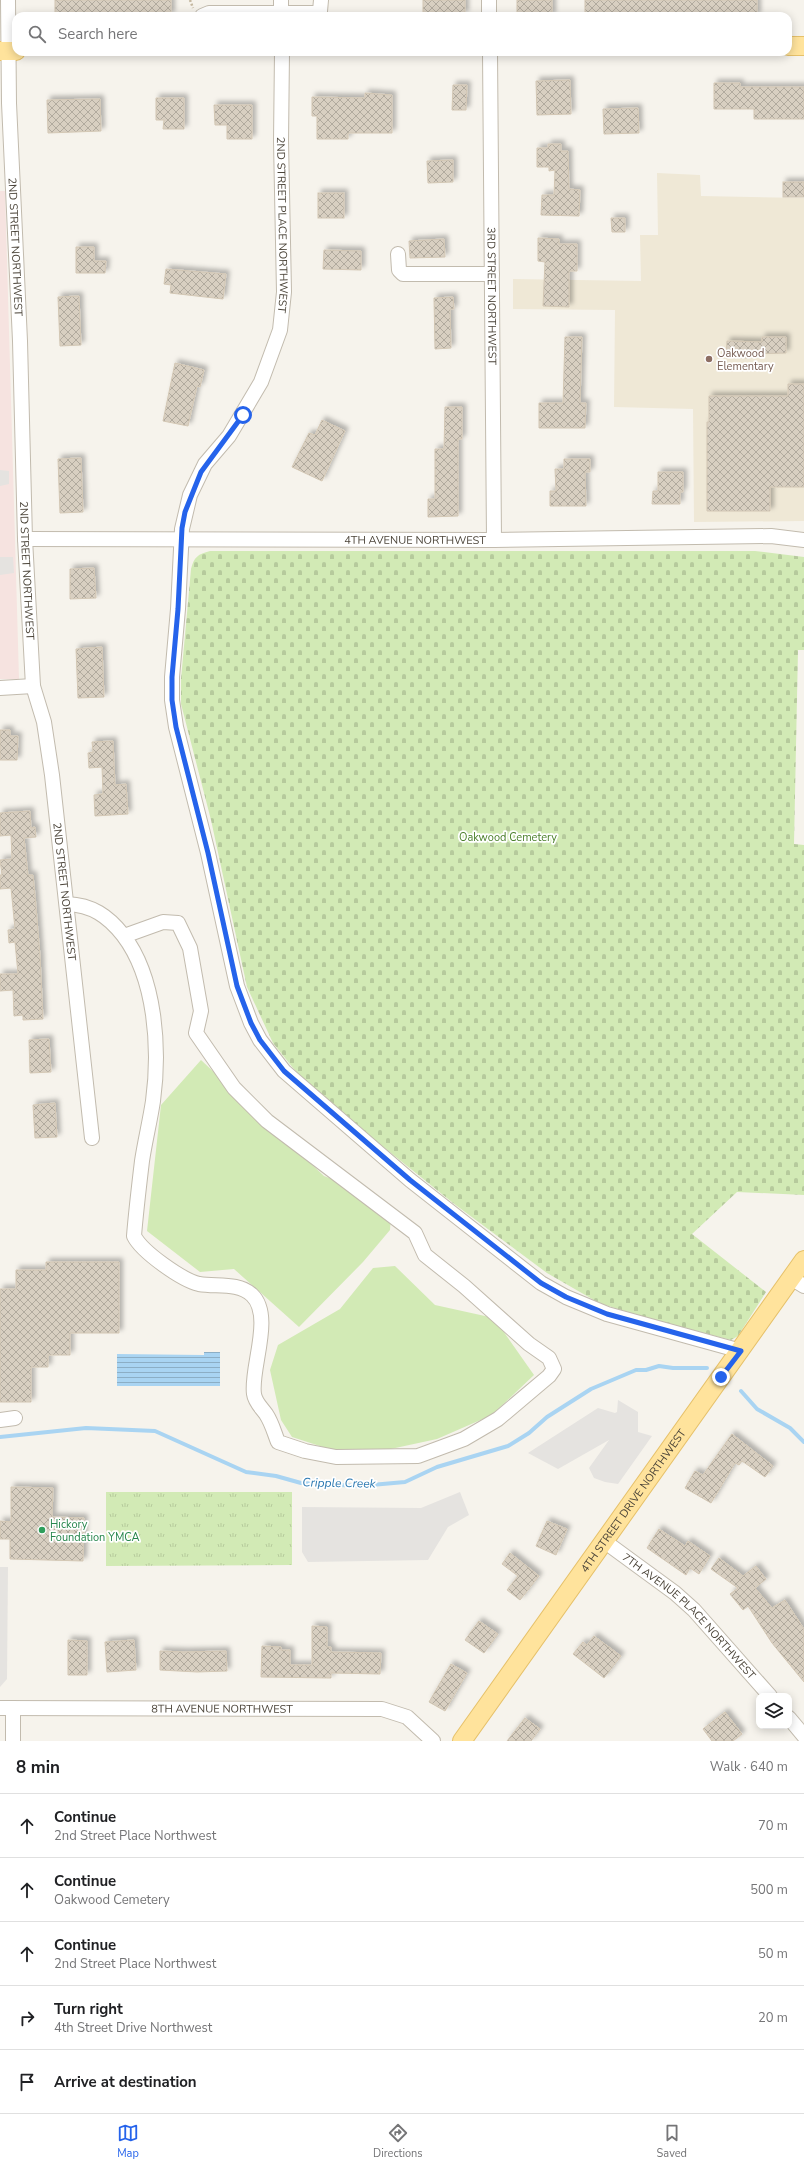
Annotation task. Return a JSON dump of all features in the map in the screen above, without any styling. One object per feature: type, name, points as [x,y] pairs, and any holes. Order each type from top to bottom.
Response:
[{"type":"main road","points":[[792,46],[804,46]]},
{"type":"main road","name":"4TH STREET DRIVE NORTHWEST","points":[[462,1741],[741,1351],[798,1282],[804,1260]]},
{"type":"street","name":"2ND STREET NORTHWEST","points":[[8,0],[8,51],[25,539],[33,686],[44,722],[52,775],[92,1138]]},
{"type":"street","points":[[318,12],[320,11],[321,0]]},
{"type":"street","points":[[489,0],[489,12]]},
{"type":"street","points":[[217,12],[264,6],[281,10],[304,12]]},
{"type":"street","name":"2ND STREET PLACE NORTHWEST","points":[[182,540],[185,512],[198,477],[205,464],[229,436],[243,415],[261,382],[280,330],[284,292],[281,142],[282,56]]},
{"type":"street","name":"3RD STREET NORTHWEST","points":[[490,56],[494,540]]},
{"type":"street","points":[[398,254],[399,270],[403,274],[492,274]]},
{"type":"street","name":"4TH AVENUE NORTHWEST","points":[[25,539],[494,540],[771,536],[804,540]]},
{"type":"street","points":[[182,540],[172,677],[172,700],[176,727],[207,846],[237,986],[251,1023],[260,1040],[284,1071],[353,1132],[462,1222],[541,1283],[566,1297],[593,1309],[650,1327],[741,1351]]},
{"type":"street","points":[[0,688],[33,686]]},
{"type":"street","points":[[67,904],[80,904],[110,919],[131,945],[148,988],[156,1040],[153,1100],[143,1160],[134,1236],[137,1243],[146,1252],[188,1280],[199,1284],[231,1286],[252,1296],[258,1306],[261,1326],[254,1393],[257,1404],[273,1428],[278,1442],[305,1451],[336,1457],[418,1456],[464,1439],[498,1419],[549,1376],[554,1369],[549,1358],[530,1344],[464,1286],[425,1255],[415,1233],[267,1121],[234,1088],[196,1033],[201,1011],[190,948],[178,923],[163,922],[124,936]]},
{"type":"street","points":[[0,1420],[15,1418]]},
{"type":"street","name":"7TH AVENUE PLACE NORTHWEST","points":[[604,1541],[675,1593],[694,1610],[767,1693]]},
{"type":"street","points":[[7,1708],[13,1741]]},
{"type":"street","name":"8TH AVENUE NORTHWEST","points":[[7,1708],[382,1709],[407,1717],[433,1741]]},
{"type":"street","points":[[792,1722],[804,1736]]},
{"type":"path","points":[[190,0],[198,12]]},
{"type":"shaded area","name":"Oakwood Elementary","points":[[657,173],[700,175],[701,196],[804,198],[804,521],[694,522],[693,409],[614,407],[615,310],[513,309],[513,279],[641,281],[640,235],[658,235]]},
{"type":"shaded area","points":[[0,191],[5,191],[19,679],[0,679]]},
{"type":"shaded area","points":[[0,470],[9,471],[9,484],[0,486]]},
{"type":"shaded area","points":[[0,557],[13,557],[14,573],[0,575]]},
{"type":"shaded area","points":[[618,1400],[638,1412],[638,1432],[652,1436],[618,1484],[605,1482],[594,1478],[589,1468],[609,1440],[558,1469],[528,1453],[598,1408],[615,1413],[617,1412]]},
{"type":"shaded area","points":[[460,1492],[469,1515],[448,1527],[428,1560],[308,1562],[302,1552],[302,1507],[421,1508]]},
{"type":"shaded area","points":[[0,1567],[8,1567],[7,1679],[0,1687]]},
{"type":"green space","name":"Oakwood Cemetery","points":[[210,551],[755,551],[804,557],[804,650],[798,650],[794,844],[804,845],[804,1195],[737,1192],[692,1234],[766,1292],[738,1336],[731,1340],[647,1318],[599,1303],[547,1273],[453,1203],[319,1095],[293,1068],[273,1043],[247,987],[211,820],[181,704],[181,679],[191,569],[197,557],[202,553]]},
{"type":"green space","points":[[201,1060],[324,1176],[355,1188],[391,1216],[390,1230],[363,1262],[299,1327],[234,1269],[200,1272],[147,1231],[161,1105]]},
{"type":"green space","points":[[395,1266],[435,1305],[494,1318],[534,1375],[492,1415],[437,1439],[386,1450],[329,1449],[292,1437],[281,1420],[270,1370],[278,1345],[340,1309],[373,1268]]},
{"type":"green space","points":[[106,1492],[292,1492],[292,1565],[106,1566]]},
{"type":"water","points":[[204,1352],[220,1352],[220,1386],[117,1386],[117,1354],[204,1355]]},
{"type":"building","points":[[55,0],[171,0],[171,12],[55,12]]},
{"type":"building","points":[[423,0],[465,0],[465,12],[423,12]]},
{"type":"building","points":[[517,0],[552,0],[552,12],[517,12]]},
{"type":"building","points":[[585,0],[757,0],[757,12],[585,12]]},
{"type":"building","points":[[570,80],[571,114],[537,115],[536,81]]},
{"type":"building","points":[[714,83],[740,83],[740,87],[804,87],[804,119],[754,119],[754,109],[714,109]]},
{"type":"building","points":[[453,85],[467,85],[466,110],[452,110]]},
{"type":"building","points":[[365,93],[392,95],[392,133],[348,133],[348,139],[317,139],[317,116],[312,116],[312,97],[365,98]]},
{"type":"building","points":[[156,98],[184,98],[184,129],[163,129],[164,120],[156,120]]},
{"type":"building","points":[[100,99],[101,131],[48,133],[47,100]]},
{"type":"building","points":[[214,105],[252,105],[252,139],[227,139],[227,125],[215,125]]},
{"type":"building","points":[[638,108],[639,133],[604,134],[603,109]]},
{"type":"building","points":[[548,144],[561,144],[561,151],[568,151],[569,189],[580,190],[579,216],[541,215],[542,195],[554,195],[555,170],[549,171],[549,167],[537,167],[537,148],[548,148]]},
{"type":"building","points":[[453,160],[453,182],[428,183],[427,161]]},
{"type":"building","points":[[783,182],[804,182],[804,197],[783,197]]},
{"type":"building","points":[[318,193],[344,193],[344,218],[318,218]]},
{"type":"building","points":[[611,218],[625,218],[625,232],[612,232]]},
{"type":"building","points":[[538,238],[559,239],[559,244],[577,244],[577,271],[569,271],[569,307],[543,306],[545,262],[538,261]]},
{"type":"building","points":[[444,239],[445,257],[410,258],[409,241]]},
{"type":"building","points":[[76,247],[94,247],[94,261],[106,261],[105,273],[76,273]]},
{"type":"building","points":[[324,250],[361,251],[361,270],[323,269]]},
{"type":"building","points":[[166,269],[226,274],[223,299],[170,293],[171,285],[164,284]]},
{"type":"building","points":[[79,296],[81,345],[60,346],[58,297]]},
{"type":"building","points":[[453,297],[454,309],[450,309],[451,348],[435,349],[434,298]]},
{"type":"building","points":[[565,337],[582,337],[580,403],[586,403],[585,428],[539,428],[539,403],[563,403]]},
{"type":"building","points":[[762,337],[786,337],[786,353],[750,354],[750,358],[726,358],[727,341],[762,342]]},
{"type":"building","points":[[175,363],[204,370],[200,387],[197,386],[188,426],[163,421]]},
{"type":"building","points":[[788,384],[804,384],[804,487],[770,487],[770,511],[707,511],[707,422],[709,422],[709,396],[788,396]]},
{"type":"building","points":[[445,407],[462,407],[462,439],[458,439],[458,516],[428,517],[428,499],[435,499],[435,449],[444,449]]},
{"type":"building","points":[[322,420],[345,431],[322,481],[292,467],[309,433],[315,435]]},
{"type":"building","points":[[81,458],[83,512],[60,513],[58,459]]},
{"type":"building","points":[[564,459],[590,459],[590,472],[585,472],[586,506],[550,506],[550,491],[556,491],[555,469],[564,469]]},
{"type":"building","points":[[658,472],[683,472],[683,492],[680,492],[680,504],[652,504],[653,491],[658,491]]},
{"type":"building","points":[[94,568],[96,598],[70,599],[70,569]]},
{"type":"building","points":[[102,647],[104,697],[78,698],[76,649]]},
{"type":"building","points":[[0,730],[10,730],[10,736],[18,736],[17,760],[0,760]]},
{"type":"building","points":[[113,741],[115,785],[126,784],[128,814],[95,816],[94,795],[103,794],[102,767],[89,768],[88,753],[93,752],[92,742]]},
{"type":"building","points":[[30,811],[31,828],[35,827],[36,837],[24,838],[28,875],[33,875],[40,956],[43,1019],[23,1020],[23,1015],[14,1016],[13,990],[0,991],[0,974],[18,974],[15,942],[9,943],[8,930],[15,929],[11,888],[0,889],[0,875],[2,875],[0,860],[12,859],[11,835],[0,836],[0,813]]},
{"type":"building","points":[[49,1039],[51,1072],[30,1073],[29,1040]]},
{"type":"building","points":[[55,1103],[57,1137],[35,1138],[33,1105]]},
{"type":"building","points":[[46,1262],[119,1262],[119,1333],[70,1333],[70,1355],[48,1355],[48,1367],[31,1367],[31,1402],[0,1402],[0,1289],[16,1289],[16,1270],[46,1270]]},
{"type":"building","points":[[732,1434],[773,1466],[765,1477],[742,1461],[739,1465],[735,1463],[711,1503],[685,1488],[695,1471],[703,1475]]},
{"type":"building","name":"Hickory Foundation YMCA","points":[[11,1487],[53,1488],[52,1517],[84,1518],[83,1561],[10,1559],[10,1539],[0,1539],[0,1521],[11,1522]]},
{"type":"building","points":[[547,1521],[567,1529],[556,1555],[536,1546]]},
{"type":"building","points":[[659,1529],[685,1546],[688,1541],[710,1556],[699,1574],[690,1568],[686,1575],[647,1548]]},
{"type":"building","points":[[510,1553],[539,1576],[520,1600],[507,1590],[518,1576],[502,1564]]},
{"type":"building","points":[[719,1558],[743,1576],[756,1566],[766,1579],[755,1588],[772,1608],[785,1600],[804,1629],[804,1682],[772,1643],[748,1606],[743,1610],[730,1594],[738,1588],[711,1569]]},
{"type":"building","points":[[479,1621],[498,1634],[484,1653],[465,1640]]},
{"type":"building","points":[[312,1626],[327,1627],[327,1647],[331,1647],[331,1652],[381,1653],[380,1674],[331,1673],[331,1678],[261,1677],[262,1646],[281,1647],[281,1650],[290,1650],[290,1665],[312,1665]]},
{"type":"building","points":[[594,1636],[621,1656],[604,1678],[573,1654],[583,1642],[587,1645]]},
{"type":"building","points":[[68,1640],[87,1641],[87,1675],[68,1675]]},
{"type":"building","points":[[134,1640],[136,1670],[107,1672],[105,1642]]},
{"type":"building","points":[[160,1651],[226,1651],[227,1671],[197,1672],[160,1670]]},
{"type":"building","points":[[451,1664],[467,1673],[445,1711],[429,1702]]},
{"type":"building","points":[[725,1712],[742,1734],[733,1741],[712,1741],[703,1729]]},
{"type":"building","points":[[525,1718],[540,1729],[531,1741],[507,1741]]},
{"type":"waterway","name":"Cripple Creek","points":[[0,1437],[86,1428],[155,1431],[246,1472],[276,1476],[301,1483],[360,1486],[405,1482],[437,1467],[508,1446],[529,1433],[547,1417],[591,1389],[636,1370],[646,1370],[659,1366],[673,1368],[707,1368]]},
{"type":"waterway","name":"Cripple Creek","points":[[741,1391],[757,1409],[790,1428],[804,1442]]},
{"type":"place","name":"Oakwood Elementary","points":[[709,359]]},
{"type":"place","name":"Hickory Foundation YMCA","points":[[42,1530]]},
{"type":"route","points":[[243,415],[229,436],[205,464],[190,495],[185,512],[182,528],[178,609],[172,677],[172,700],[176,727],[192,784],[237,986],[251,1023],[260,1040],[284,1071],[410,1180],[541,1283],[566,1297],[607,1314],[741,1351],[721,1377]]}]
